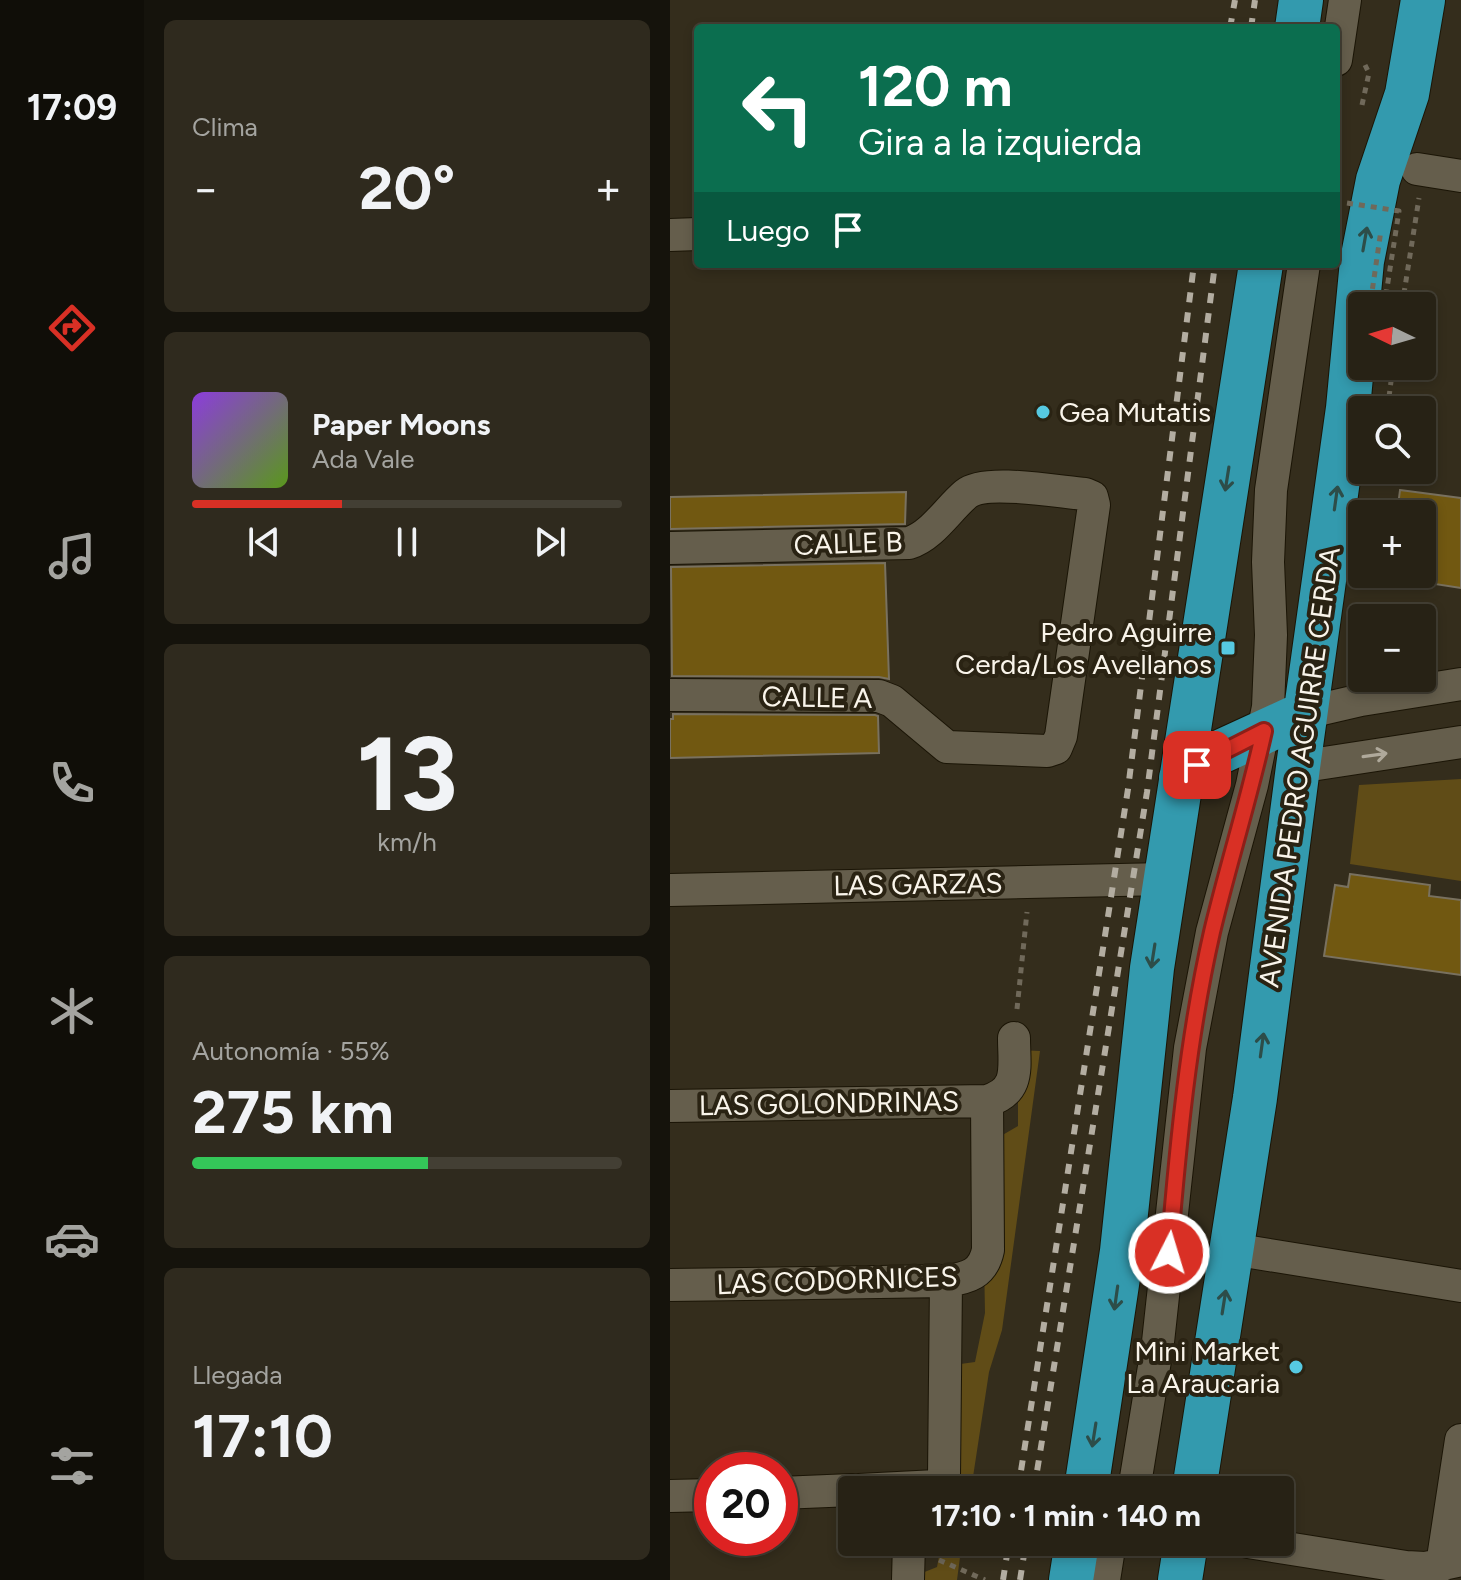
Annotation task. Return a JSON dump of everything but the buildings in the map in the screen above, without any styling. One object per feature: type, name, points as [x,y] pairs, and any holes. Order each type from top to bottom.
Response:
[{"type":"highway","points":[[1298,24],[1301,0]]},
{"type":"highway","name":"AVENIDA PEDRO AGUIRRE CERDA","points":[[1196,1476],[1232,1249],[1348,408],[1366,234],[1378,180],[1407,94],[1423,0]]},
{"type":"highway","points":[[1088,1476],[1120,1264],[1152,968],[1260,268]]},
{"type":"highway","points":[[1181,778],[1207,759],[1305,713]]},
{"type":"highway","points":[[1071,1580],[1075,1556]]},
{"type":"highway","points":[[1180,1580],[1184,1556]]},
{"type":"street","points":[[1325,24],[1328,0]]},
{"type":"street","points":[[1340,33],[1345,0]]},
{"type":"street","points":[[1417,169],[1461,176]]},
{"type":"street","points":[[670,235],[694,234]]},
{"type":"street","points":[[1120,1476],[1152,1273],[1176,1032],[1197,930],[1254,735],[1250,712],[1255,655],[1251,531],[1287,268]]},
{"type":"street","points":[[1136,1476],[1160,1327],[1190,1048],[1254,735],[1271,635],[1268,562],[1271,490],[1303,268]]},
{"type":"street","name":"CALLE B","points":[[670,548],[909,543],[921,538],[968,491],[988,486],[1092,497],[1094,505],[1061,736],[1056,748],[1047,751],[947,747]]},
{"type":"street","points":[[1305,713],[1361,700],[1461,684]]},
{"type":"street","name":"CALLE A","points":[[670,695],[879,696],[892,701],[947,747]]},
{"type":"street","points":[[1298,767],[1461,742]]},
{"type":"street","name":"LAS GARZAS","points":[[670,890],[1165,879]]},
{"type":"street","points":[[987,1101],[1005,1093],[1012,1084],[1014,1038]]},
{"type":"street","name":"LAS GOLONDRINAS","points":[[670,1106],[987,1101]]},
{"type":"street","name":"LAS CODORNICES","points":[[670,1285],[946,1281],[970,1277],[986,1263],[988,1250],[987,1101]]},
{"type":"street","points":[[1232,1249],[1461,1286]]},
{"type":"street","points":[[944,1476],[946,1281]]},
{"type":"street","points":[[1294,1549],[1406,1567],[1425,1568],[1452,1563],[1461,1440]]},
{"type":"street","points":[[798,1492],[838,1491]]},
{"type":"street","points":[[670,1496],[694,1495]]},
{"type":"street","points":[[908,1556],[908,1580]]},
{"type":"street","points":[[1104,1580],[1108,1556]]},
{"type":"street","points":[[1121,1580],[1124,1556]]},
{"type":"path","points":[[1347,203],[1399,211],[1385,301],[1371,299],[1381,230]]},
{"type":"path","points":[[1014,1038],[1027,912]]},
{"type":"path","points":[[934,1556],[985,1580]]},
{"type":"shaded area","points":[[1461,779],[1461,881],[1350,864],[1359,785]]},
{"type":"shaded area","points":[[1018,1050],[1040,1051],[1002,1330],[989,1372],[973,1476],[940,1476],[946,1366],[975,1362],[985,1313],[982,1147],[1018,1126]]},
{"type":"shaded area","points":[[939,1556],[960,1556],[957,1580],[917,1580],[917,1575],[937,1567]]},
{"type":"railway","points":[[1231,24],[1235,0]]},
{"type":"railway","points":[[1252,24],[1255,0]]},
{"type":"railway","points":[[1020,1476],[1128,789],[1193,268]]},
{"type":"railway","points":[[1036,1476],[1147,792],[1214,268]]},
{"type":"railway","points":[[1003,1580],[1007,1556]]},
{"type":"railway","points":[[1020,1580],[1024,1556]]},
{"type":"place","name":"Gea Mutatis","points":[[1043,412]]},
{"type":"place","name":"Pedro Aguirre Cerda/Los Avellanos","points":[[1228,648]]},
{"type":"place","name":"Mini Market La Araucaria","points":[[1296,1367]]},
{"type":"route","points":[[1169,1253],[1190,1048],[1212,932],[1264,731],[1197,765]]}]
